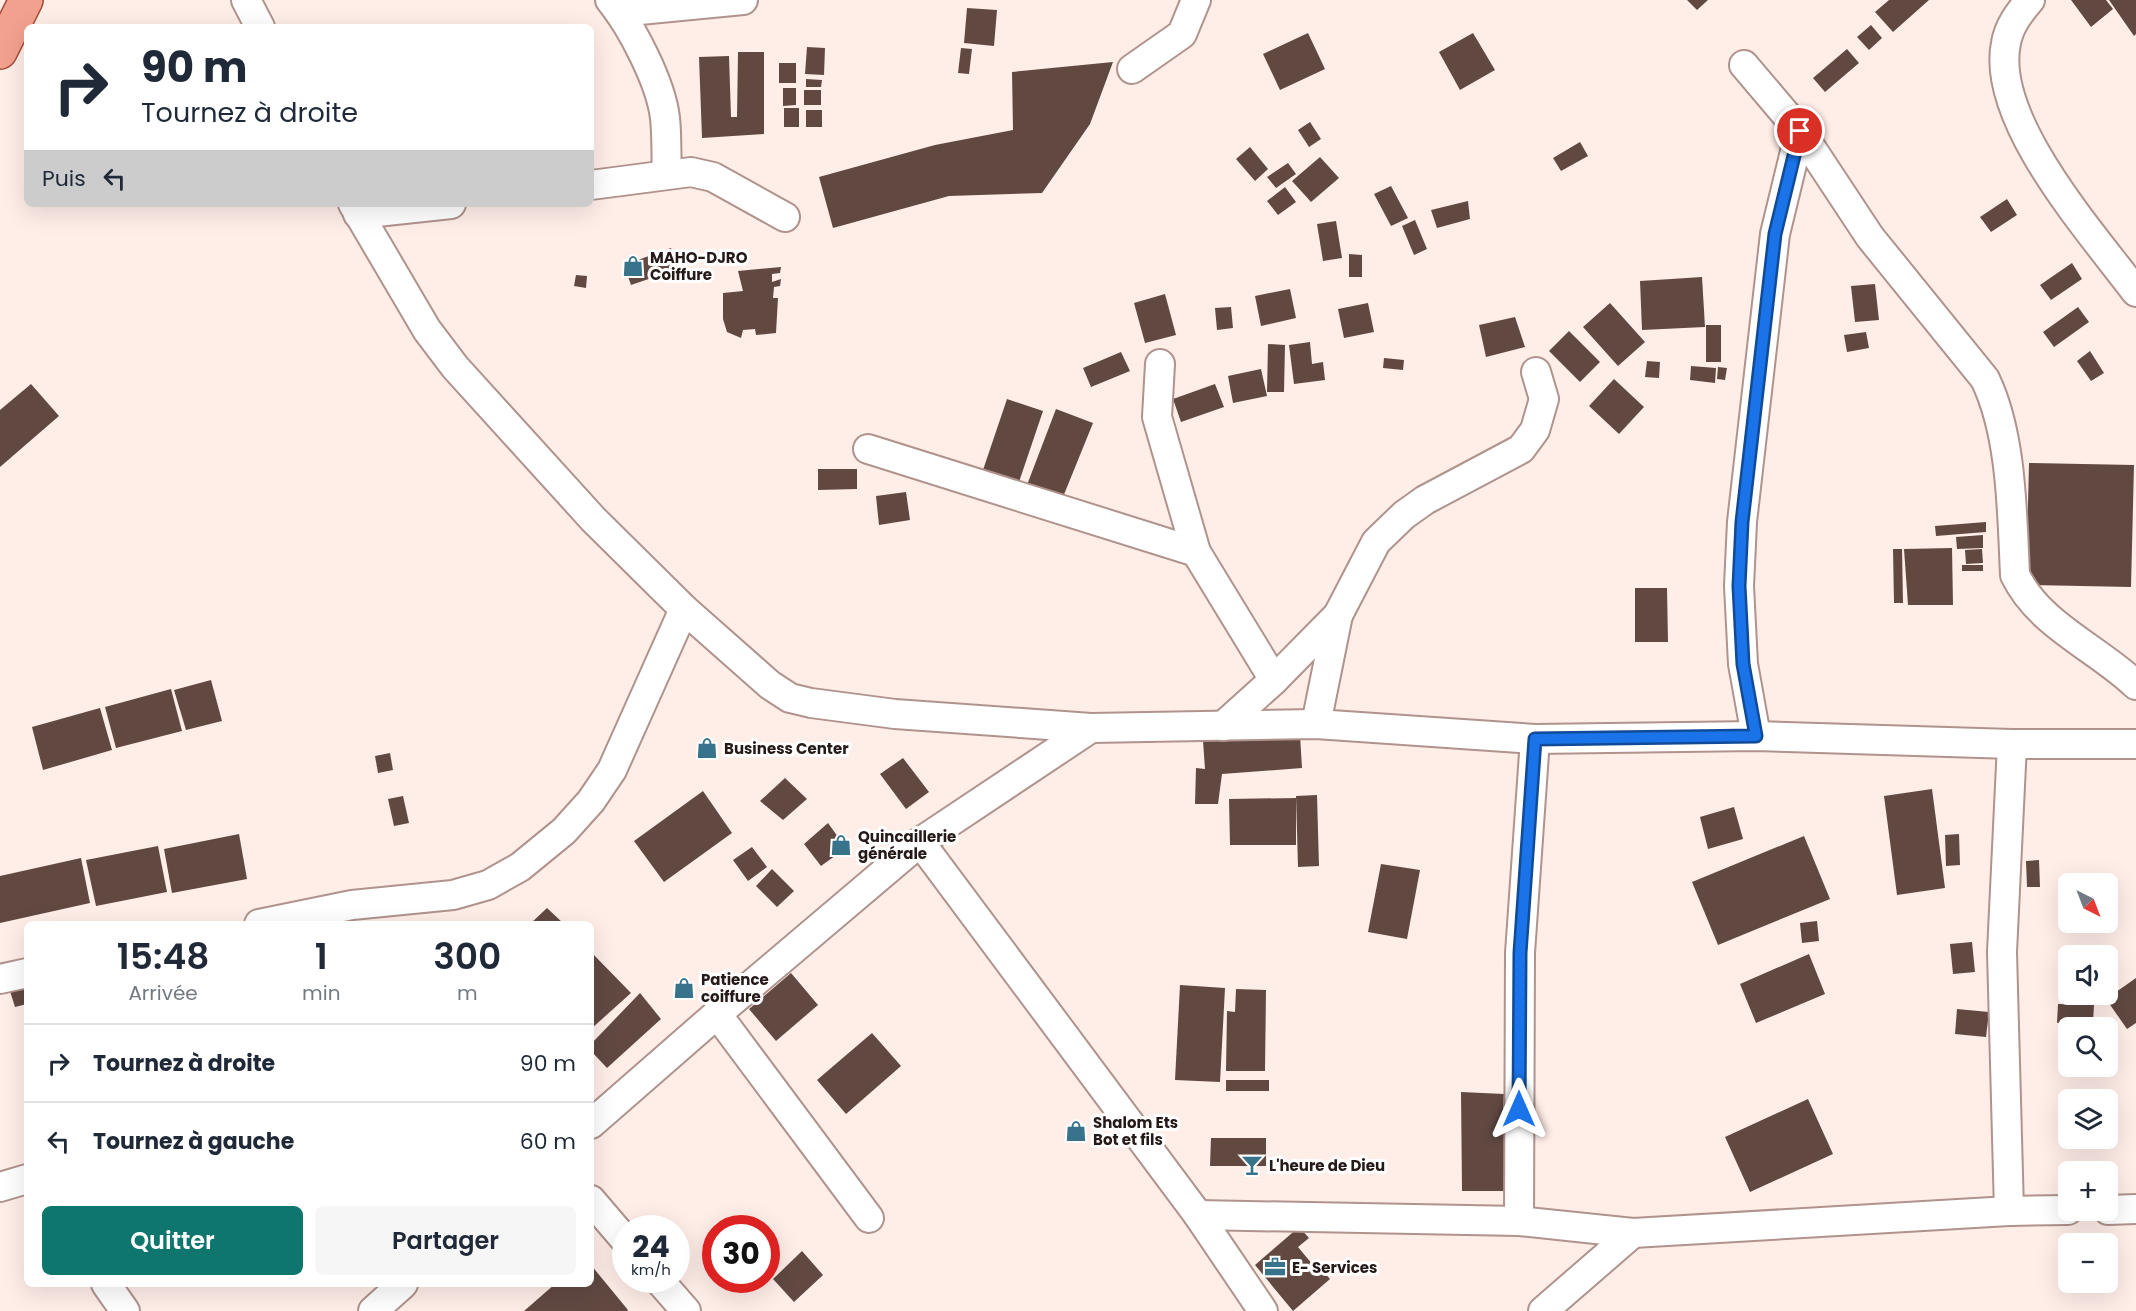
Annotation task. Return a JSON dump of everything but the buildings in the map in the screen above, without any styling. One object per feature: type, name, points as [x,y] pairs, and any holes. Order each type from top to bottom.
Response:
[{"type":"main road","points":[[0,52],[26,0]]},
{"type":"street","points":[[246,0],[258,24]]},
{"type":"street","points":[[667,174],[665,116],[648,63],[614,6],[743,0]]},
{"type":"street","points":[[1132,69],[1182,34],[1197,0]]},
{"type":"street","points":[[2030,0],[2016,17],[2006,43],[2005,67],[2014,111],[2053,181],[2136,292]]},
{"type":"street","points":[[1744,65],[1800,131],[1870,237],[1985,379],[2002,425],[2015,575],[2024,594],[2042,614],[2117,667],[2136,685]]},
{"type":"street","points":[[1756,736],[1743,664],[1739,586],[1742,522],[1775,234],[1800,131]]},
{"type":"street","points":[[594,185],[691,172],[713,177],[785,217]]},
{"type":"street","points":[[394,207],[356,209],[420,320],[455,367],[593,519],[684,609],[770,685],[790,698],[895,714],[1090,728],[1316,724],[1535,739],[1756,736],[2012,744],[2136,744]]},
{"type":"street","points":[[1160,364],[1157,417],[1196,552],[1274,680]]},
{"type":"street","points":[[1316,724],[1338,615],[1376,542],[1404,515],[1425,500],[1521,449],[1535,430],[1544,399],[1536,372]]},
{"type":"street","points":[[868,449],[1196,552]]},
{"type":"street","points":[[288,921],[356,914],[453,895],[488,885],[520,867],[564,831],[591,801],[612,770],[684,609]]},
{"type":"street","points":[[1222,726],[1274,680],[1338,615]]},
{"type":"street","points":[[594,1121],[921,842],[1090,728]]},
{"type":"street","points":[[1519,1221],[1520,953],[1535,739]]},
{"type":"street","points":[[2009,1210],[2002,952],[2012,744]]},
{"type":"street","points":[[921,842],[1198,1215],[1263,1311]]},
{"type":"street","points":[[0,979],[24,974]]},
{"type":"street","points":[[717,1014],[869,1218]]},
{"type":"street","points":[[0,1187],[24,1180]]},
{"type":"street","points":[[594,1203],[612,1224]]},
{"type":"street","points":[[2118,1210],[2136,1209]]},
{"type":"street","points":[[1198,1215],[1519,1221],[1633,1233],[2009,1210],[2058,1210]]},
{"type":"street","points":[[1543,1311],[1633,1233]]},
{"type":"street","points":[[108,1287],[125,1311]]},
{"type":"street","points":[[670,1293],[686,1311]]},
{"type":"place","name":"MAHO-DJRO Coiffure","points":[[633,266]]},
{"type":"place","name":"Business Center","points":[[707,748]]},
{"type":"place","name":"Quincaillerie générale","points":[[841,845]]},
{"type":"place","name":"Patience coiffure","points":[[684,988]]},
{"type":"place","name":"Shalom Ets Bot et fils","points":[[1076,1131]]},
{"type":"place","name":"L'heure de Dieu","points":[[1252,1165]]},
{"type":"place","name":"E- Services","points":[[1275,1267]]},
{"type":"route","points":[[1519,1109],[1520,953],[1535,739],[1756,736],[1743,664],[1739,586],[1742,522],[1775,234],[1800,131]]}]
